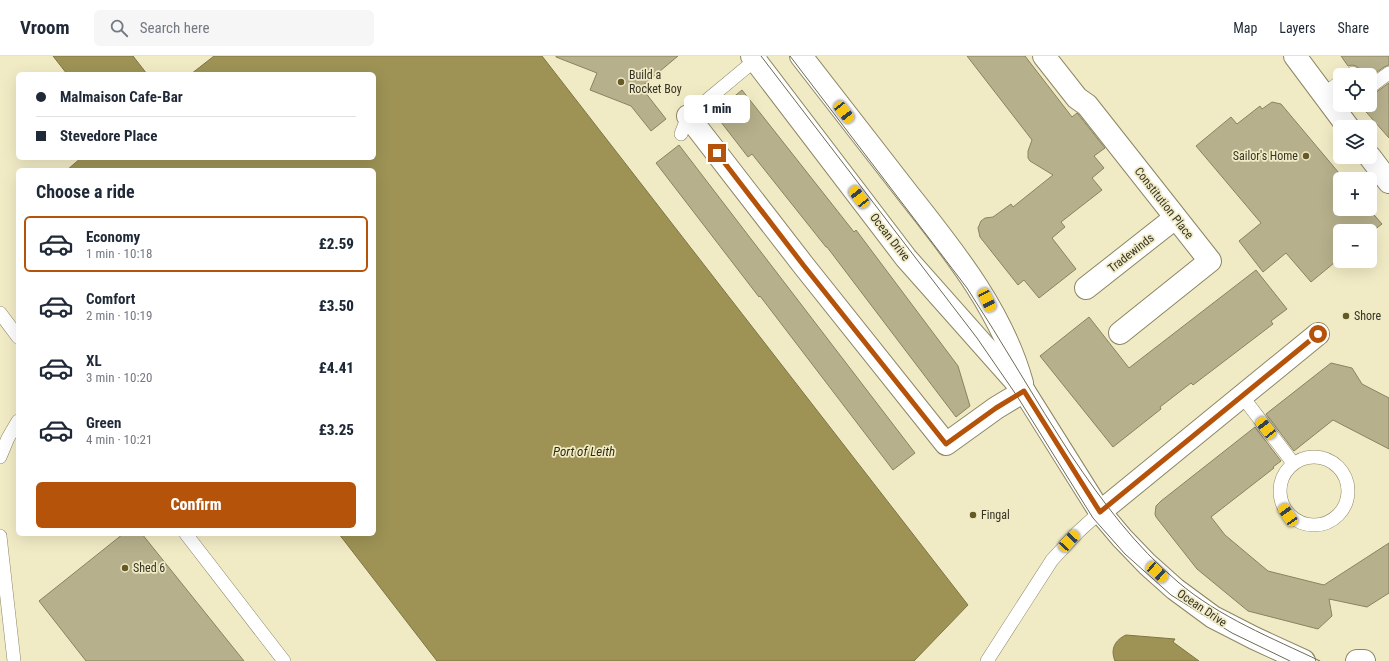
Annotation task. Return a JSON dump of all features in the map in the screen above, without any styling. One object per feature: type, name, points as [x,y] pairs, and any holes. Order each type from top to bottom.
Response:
[{"type":"street","name":"Ocean Drive","points":[[801,56],[939,234],[987,300],[1017,364],[1024,391]]},
{"type":"street","name":"Constitution Place","points":[[1044,56],[1077,98],[1087,104],[1210,261],[1120,333]]},
{"type":"street","points":[[1295,56],[1333,98]]},
{"type":"street","name":"Ocean Drive","points":[[755,57],[906,258],[1024,391],[1100,512],[1122,538],[1175,590],[1213,617],[1304,661]]},
{"type":"street","points":[[685,125],[804,266],[946,444],[996,408],[1024,391]]},
{"type":"street","points":[[1376,164],[1389,182]]},
{"type":"street","name":"Tradewinds","points":[[1086,288],[1176,218]]},
{"type":"street","points":[[1100,512],[1318,334]]},
{"type":"street","points":[[1357,661],[1364,661]]},
{"type":"lane","points":[[685,125],[755,57]]},
{"type":"lane","points":[[1377,82],[1389,73]]},
{"type":"lane","points":[[0,313],[16,334]]},
{"type":"lane","points":[[1242,396],[1293,463]]},
{"type":"lane","points":[[0,458],[8,438],[16,424]]},
{"type":"lane","points":[[1314,456],[1335,464],[1342,472],[1347,482],[1348,493],[1346,504],[1340,514],[1332,521],[1321,525],[1309,526],[1298,522],[1288,515],[1282,505],[1279,494],[1280,482],[1285,471],[1293,463],[1303,458],[1314,456]]},
{"type":"lane","points":[[987,661],[1052,560],[1078,532],[1100,512]]},
{"type":"lane","points":[[0,536],[14,661]]},
{"type":"lane","points":[[188,536],[284,661]]},
{"type":"water","points":[[53,56],[133,56],[145,72],[65,72]]},
{"type":"water","name":"Port of Leith","points":[[214,56],[542,56],[968,605],[914,661],[437,661],[341,536],[376,536],[376,168],[69,168],[79,160],[376,160],[376,72],[194,72]]},
{"type":"water","points":[[1126,635],[1175,639],[1173,642],[1199,661],[1115,661],[1113,653],[1114,645],[1119,639]]},
{"type":"building","name":"Build a Rocket Boy","points":[[556,56],[678,56],[641,87],[666,119],[651,131],[631,106],[590,90],[597,73]]},
{"type":"building","points":[[967,56],[1025,56],[1072,117],[1077,113],[1105,148],[1094,156],[1104,168],[1092,178],[1102,190],[1061,222],[1065,227],[1052,238],[1076,269],[1039,298],[1024,280],[1018,285],[980,237],[978,228],[981,221],[985,218],[993,217],[1011,204],[1013,207],[1053,175],[1030,161],[1028,158],[1028,151],[1032,140]]},
{"type":"building","points":[[1341,56],[1389,56],[1389,65],[1377,72],[1377,68],[1359,68],[1352,65],[1348,66]]},
{"type":"building","points":[[1389,83],[1389,138],[1377,124],[1377,120],[1373,120],[1366,112],[1377,112],[1377,92]]},
{"type":"building","points":[[742,90],[854,232],[856,230],[958,366],[970,406],[956,417],[827,247],[752,154],[748,157],[714,113]]},
{"type":"building","points":[[1272,102],[1281,104],[1338,172],[1333,172],[1333,216],[1375,216],[1382,224],[1377,228],[1377,224],[1333,224],[1333,264],[1311,282],[1286,253],[1263,272],[1239,241],[1261,223],[1196,146],[1231,117],[1237,124],[1260,106],[1262,109]]},
{"type":"building","points":[[679,145],[915,453],[893,470],[656,163]]},
{"type":"building","points":[[1256,270],[1287,309],[1271,321],[1273,324],[1193,385],[1191,383],[1113,447],[1040,356],[1089,317],[1129,368]]},
{"type":"building","points":[[1331,363],[1352,368],[1362,384],[1389,398],[1389,449],[1333,420],[1294,451],[1266,414]]},
{"type":"building","points":[[1255,427],[1281,461],[1211,517],[1225,535],[1268,571],[1324,585],[1389,543],[1389,593],[1367,607],[1329,599],[1332,616],[1318,629],[1248,611],[1197,569],[1156,517],[1156,506]]},
{"type":"building","name":"Shed 6","points":[[120,536],[144,536],[244,661],[86,661],[39,601]]},
{"type":"tram line","points":[[761,56],[977,338],[1017,396],[1093,518],[1125,554],[1171,595],[1232,633],[1290,661]]},
{"type":"tram line","points":[[790,56],[967,288],[1071,455],[1107,506],[1133,538],[1178,582],[1211,606],[1246,626],[1320,661]]},
{"type":"place","name":"Build a Rocket Boy","points":[[621,82]]},
{"type":"place","name":"Sailor's Home","points":[[1306,156]]},
{"type":"place","name":"Shore","points":[[1346,316]]},
{"type":"place","name":"Fingal","points":[[973,515]]},
{"type":"place","name":"Shed 6","points":[[125,568]]},
{"type":"route","points":[[717,153],[804,266],[946,444],[996,408],[1024,391],[1100,512],[1318,334]]}]
